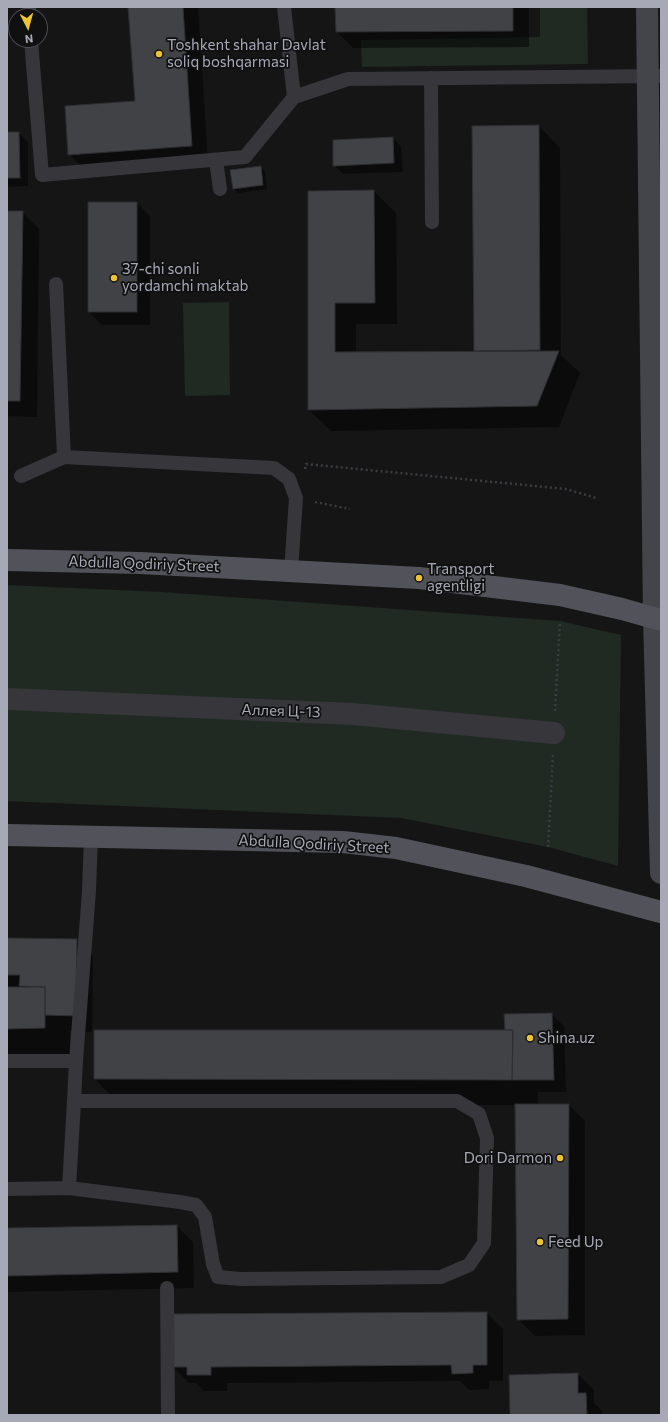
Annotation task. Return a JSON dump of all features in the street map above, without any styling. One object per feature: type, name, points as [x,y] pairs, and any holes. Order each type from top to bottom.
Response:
[{"type":"main road","points":[[647,7],[655,76],[661,873]]},
{"type":"main road","name":"Abdulla Qodiriy Street","points":[[7,560],[140,563],[419,578],[560,595],[622,608],[658,619]]},
{"type":"main road","name":"Abdulla Qodiriy Street","points":[[7,835],[343,842],[396,848],[526,876],[661,912]]},
{"type":"street","name":"Аллея Ц-13","points":[[7,700],[353,714],[554,733]]},
{"type":"lane","points":[[284,7],[294,97]]},
{"type":"lane","points":[[32,48],[42,175],[245,157],[294,97],[348,79],[655,76]]},
{"type":"lane","points":[[432,78],[432,222]]},
{"type":"lane","points":[[216,160],[220,189]]},
{"type":"lane","points":[[56,284],[64,457]]},
{"type":"lane","points":[[20,476],[64,457],[274,468],[289,479],[296,498],[291,571]]},
{"type":"lane","points":[[69,1188],[91,836]]},
{"type":"lane","points":[[7,1061],[76,1061]]},
{"type":"lane","points":[[7,1189],[69,1188],[196,1205],[205,1217],[213,1264],[218,1277],[241,1279],[441,1278],[469,1265],[484,1243],[487,1138],[479,1114],[457,1101],[74,1101]]},
{"type":"lane","points":[[166,1288],[168,1415]]},
{"type":"path","points":[[350,509],[296,498],[306,464],[566,489],[596,498]]},
{"type":"shaded area","points":[[540,7],[587,7],[588,64],[362,67],[361,40],[540,37]]},
{"type":"shaded area","points":[[229,302],[230,395],[185,396],[183,303]]},
{"type":"shaded area","points":[[7,585],[162,592],[560,621],[621,635],[618,866],[548,847],[401,818],[7,801]]},
{"type":"building","name":"Toshkent shahar Davlat soliq boshqarmasi","points":[[128,7],[183,7],[192,146],[68,155],[65,106],[135,101]]},
{"type":"building","points":[[335,7],[513,7],[513,31],[336,32]]},
{"type":"building","points":[[539,125],[540,350],[474,351],[472,126]]},
{"type":"building","points":[[7,132],[19,132],[20,178],[7,178]]},
{"type":"building","points":[[393,137],[394,163],[333,166],[333,140]]},
{"type":"building","points":[[261,166],[263,185],[233,189],[230,170]]},
{"type":"building","points":[[374,190],[375,303],[335,303],[335,352],[559,351],[537,406],[308,410],[308,191]]},
{"type":"building","points":[[88,202],[137,202],[137,312],[88,312]]},
{"type":"building","points":[[7,211],[23,211],[20,401],[7,401]]},
{"type":"building","points":[[7,938],[77,939],[76,1016],[45,1015],[45,987],[19,986],[20,975],[7,975]]},
{"type":"building","points":[[7,987],[45,987],[45,1028],[7,1029]]},
{"type":"building","points":[[552,1013],[554,1080],[512,1080],[513,1030],[505,1030],[504,1014]]},
{"type":"building","points":[[94,1030],[513,1030],[512,1080],[94,1079]]},
{"type":"building","points":[[515,1104],[569,1104],[568,1319],[517,1320]]},
{"type":"building","points":[[177,1225],[178,1272],[7,1276],[7,1228]]},
{"type":"building","points":[[487,1312],[487,1365],[473,1365],[473,1373],[452,1374],[451,1365],[211,1367],[211,1375],[187,1375],[187,1367],[171,1367],[171,1314]]},
{"type":"building","points":[[578,1373],[578,1393],[586,1393],[587,1415],[510,1415],[509,1375]]},
{"type":"place","name":"Toshkent shahar Davlat soliq boshqarmasi","points":[[159,54]]},
{"type":"place","name":"37-chi sonli yordamchi maktab","points":[[114,278]]},
{"type":"place","name":"Transport agentligi","points":[[419,578]]},
{"type":"place","name":"Shina.uz","points":[[530,1038]]},
{"type":"place","name":"Dori Darmon","points":[[560,1158]]},
{"type":"place","name":"Feed Up","points":[[540,1242]]}]
